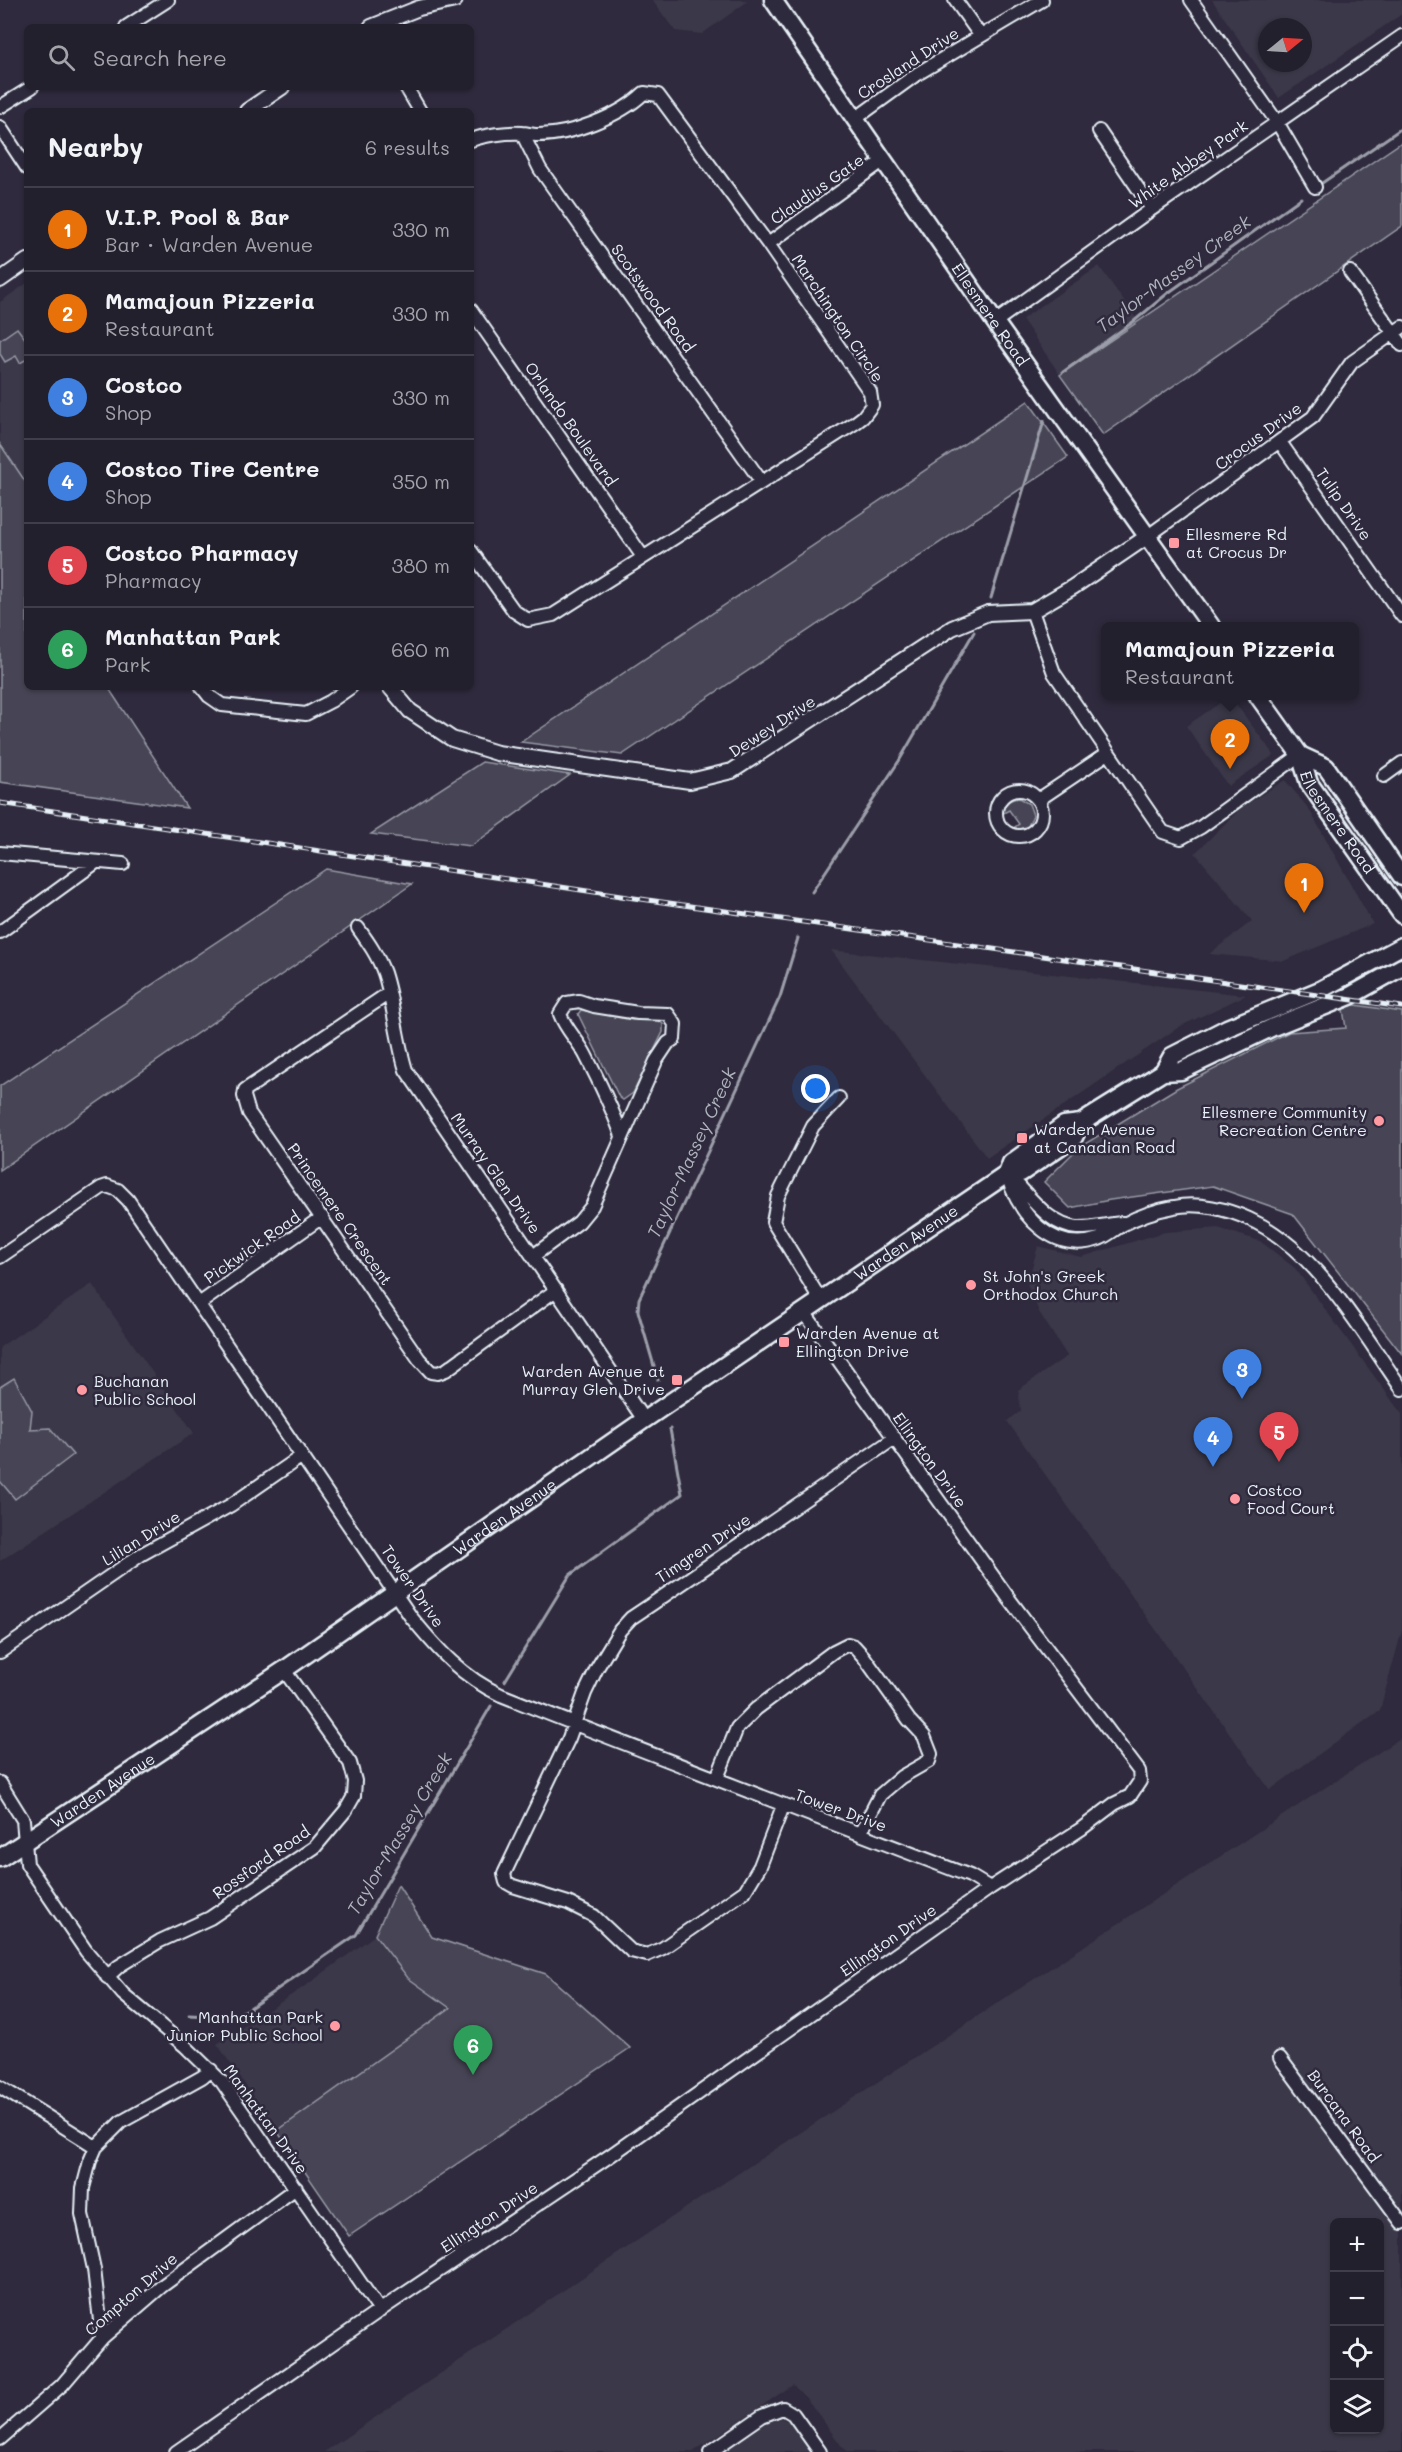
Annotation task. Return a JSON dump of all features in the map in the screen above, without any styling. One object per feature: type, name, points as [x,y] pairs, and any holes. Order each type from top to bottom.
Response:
[{"type":"main road","name":"Ellesmere Road","points":[[773,0],[995,322],[1207,622]]},
{"type":"main road","name":"Ellesmere Road","points":[[1261,700],[1300,755],[1309,783],[1402,915]]},
{"type":"main road","name":"Ellesmere Road","points":[[1300,755],[1326,768],[1402,876]]},
{"type":"main road","name":"Warden Avenue","points":[[1163,1072],[1172,1056],[1227,1028],[1320,990],[1402,946]]},
{"type":"main road","name":"Warden Avenue","points":[[0,1858],[284,1670],[820,1299],[1007,1174],[1011,1163],[1064,1125],[1081,1123],[1163,1072],[1181,1071],[1273,1027],[1350,996],[1402,967]]},
{"type":"street","points":[[131,24],[168,0]]},
{"type":"street","points":[[379,24],[419,8],[454,0]]},
{"type":"street","points":[[955,0],[980,35]]},
{"type":"street","name":"Crosland Drive","points":[[855,119],[917,74],[1042,0]]},
{"type":"street","points":[[1191,0],[1277,122],[1315,187]]},
{"type":"street","name":"White Abbey Park","points":[[995,322],[1152,209],[1402,36]]},
{"type":"street","points":[[0,107],[27,90]]},
{"type":"street","points":[[251,108],[278,90]]},
{"type":"street","points":[[408,90],[418,108]]},
{"type":"street","name":"Marchington Circle","points":[[474,140],[522,133],[537,135],[569,131],[604,118],[633,103],[645,93],[658,95],[768,244],[870,392],[872,405],[855,423],[553,615],[528,620],[514,611],[474,555]]},
{"type":"street","points":[[0,128],[24,164]]},
{"type":"street","points":[[1099,131],[1152,209]]},
{"type":"street","name":"Scotswood Road","points":[[522,133],[540,169],[761,481]]},
{"type":"street","name":"Claudius Gate","points":[[768,244],[885,160]]},
{"type":"street","points":[[0,280],[24,263]]},
{"type":"street","points":[[1350,272],[1398,330],[1402,345]]},
{"type":"street","name":"Orlando Boulevard","points":[[474,314],[643,557]]},
{"type":"street","name":"Crocus Drive","points":[[1148,536],[1280,442],[1318,412],[1352,362],[1398,330]]},
{"type":"street","name":"Tulip Drive","points":[[1280,442],[1402,616]]},
{"type":"street","name":"Dewey Drive","points":[[392,690],[410,711],[452,739],[497,753],[690,781],[732,771],[952,628],[988,613],[1032,611],[1073,587],[1148,536]]},
{"type":"street","points":[[1032,611],[1054,672],[1163,832],[1181,838],[1201,827],[1300,755]]},
{"type":"street","points":[[204,690],[222,705],[306,714],[347,690]]},
{"type":"street","points":[[1038,800],[1108,753]]},
{"type":"street","points":[[1384,776],[1402,763]]},
{"type":"street","points":[[0,853],[123,864]]},
{"type":"street","points":[[0,932],[95,863]]},
{"type":"street","name":"Murray Glen Drive","points":[[358,928],[383,972],[398,1045],[406,1070],[644,1420]]},
{"type":"street","name":"Princemere Crescent","points":[[389,993],[246,1090],[243,1096],[249,1113],[418,1359],[431,1371],[438,1373],[446,1370],[556,1290]]},
{"type":"street","points":[[533,1256],[579,1222],[592,1206],[656,1061],[668,1043],[674,1039],[673,1020],[668,1014],[638,1013],[594,1006],[579,1001],[567,1003],[560,1014],[563,1022],[585,1053],[622,1136]]},
{"type":"street","points":[[820,1299],[773,1222],[778,1196],[813,1126],[839,1098]]},
{"type":"street","points":[[1007,1174],[1012,1194],[1029,1217],[1042,1231],[1057,1239],[1081,1242],[1099,1239],[1125,1223],[1174,1207],[1189,1206],[1221,1209],[1268,1228],[1305,1258],[1322,1276],[1402,1389]]},
{"type":"street","name":"Tower Drive","points":[[0,1257],[81,1203],[96,1190],[110,1186],[118,1190],[128,1200],[200,1304],[396,1591],[411,1617],[436,1647],[478,1684],[573,1724],[717,1778],[783,1806],[970,1876],[990,1888]]},
{"type":"street","name":"Pickwick Road","points":[[200,1304],[322,1217]]},
{"type":"street","name":"Ellington Drive","points":[[176,2452],[611,2155],[990,1888],[1081,1829],[1114,1804],[1130,1796],[1140,1781],[1139,1772],[1010,1600],[804,1312]]},
{"type":"street","name":"Timgren Drive","points":[[783,1806],[760,1866],[740,1895],[663,1948],[647,1955],[631,1951],[594,1916],[568,1904],[506,1882],[504,1874],[522,1841],[569,1738],[597,1668],[620,1630],[631,1618],[895,1438]]},
{"type":"street","name":"Lilian Drive","points":[[0,1652],[142,1554],[231,1505],[302,1456]]},
{"type":"street","points":[[717,1778],[737,1728],[746,1719],[834,1651],[848,1644],[854,1646],[909,1720],[924,1736],[931,1754],[929,1761],[901,1777],[880,1795],[860,1834]]},
{"type":"street","name":"Rossford Road","points":[[107,1977],[119,1966],[160,1941],[210,1918],[277,1874],[315,1847],[346,1810],[356,1781],[350,1763],[284,1670]]},
{"type":"street","name":"Manhattan Drive","points":[[0,1783],[23,1820],[27,1864],[86,1951],[131,2002],[211,2070],[240,2106],[380,2311]]},
{"type":"street","name":"Burcana Road","points":[[1280,2058],[1402,2223]]},
{"type":"street","points":[[102,2338],[94,2269],[82,2214],[83,2188],[96,2147],[121,2122],[202,2078],[211,2070]]},
{"type":"street","points":[[0,2087],[96,2147]]},
{"type":"street","name":"Compton Drive","points":[[0,2439],[62,2385],[102,2338],[189,2265],[296,2188]]},
{"type":"street","points":[[710,2452],[762,2416],[783,2408],[793,2414],[820,2452]]},
{"type":"shaded area","points":[[652,0],[745,0],[747,2],[702,34],[675,31]]},
{"type":"shaded area","points":[[1212,0],[1402,0],[1402,14],[1279,98],[1261,72],[1312,72],[1312,18],[1258,18],[1258,67]]},
{"type":"shaded area","points":[[1402,142],[1402,226],[1103,435],[1060,375]]},
{"type":"shaded area","points":[[1099,266],[1138,321],[1060,375],[1022,319]]},
{"type":"shaded area","points":[[24,285],[24,480],[0,444],[0,302]]},
{"type":"shaded area","points":[[17,328],[24,337],[24,361],[20,363],[16,356],[5,362],[0,354],[0,340]]},
{"type":"shaded area","points":[[1028,401],[1068,457],[622,755],[521,742]]},
{"type":"shaded area","points":[[0,444],[24,480],[24,690],[110,690],[187,808],[0,782]]},
{"type":"shaded area","points":[[1224,700],[1233,700],[1274,755],[1228,786],[1186,726]]},
{"type":"shaded area","points":[[482,762],[570,775],[471,846],[371,834]]},
{"type":"shaded area","points":[[1285,780],[1309,809],[1373,924],[1284,961],[1209,954],[1252,921],[1195,853],[1242,807]]},
{"type":"shaded area","points":[[1019,798],[1029,804],[1033,815],[1028,826],[1020,830],[1012,829],[1019,824],[1009,810],[1002,814],[1007,803]]},
{"type":"shaded area","points":[[326,869],[412,884],[0,1170],[0,1086]]},
{"type":"shaded area","points":[[831,950],[1246,995],[1179,1027],[987,1158]]},
{"type":"shaded area","points":[[1342,1003],[1402,1012],[1402,1354],[1293,1214],[1213,1186],[1110,1200],[1070,1208],[1044,1182],[1078,1148],[1177,1088],[1289,1032],[1346,1028]]},
{"type":"shaded area","points":[[581,1010],[632,1020],[656,1019],[663,1024],[663,1032],[633,1093],[623,1100],[619,1097],[578,1014]]},
{"type":"shaded area","points":[[1218,1228],[1260,1241],[1295,1268],[1402,1414],[1402,1631],[1380,1710],[1270,1790],[1007,1421],[1021,1411],[1018,1390],[1067,1356],[1039,1312],[1027,1284],[1038,1246],[1081,1257],[1165,1232]]},
{"type":"shaded area","name":"Buchanan Public School","points":[[92,1284],[194,1433],[0,1561],[0,1347]]},
{"type":"shaded area","points":[[14,1378],[32,1411],[30,1429],[50,1428],[73,1455],[15,1499],[0,1481],[0,1387]]},
{"type":"shaded area","points":[[1402,1737],[1402,2452],[846,2452],[807,2399],[793,2385],[693,2452],[324,2452],[678,2213]]},
{"type":"shaded area","points":[[398,1885],[432,1937],[546,1974],[630,2048],[349,2236],[277,2131],[450,2008],[408,1978],[375,1935]]},
{"type":"shaded area","name":"Manhattan Park Junior Public School","points":[[375,1935],[408,1978],[450,2008],[277,2131],[217,2044],[308,1984]]},
{"type":"shaded area","points":[[781,2418],[793,2423],[814,2452],[723,2452],[764,2424]]},
{"type":"waterway","name":"Taylor-Massey Creek","points":[[1322,183],[1402,128]]},
{"type":"waterway","name":"Taylor-Massey Creek","points":[[1063,372],[1133,322],[1168,293],[1301,198]]},
{"type":"waterway","name":"Taylor-Massey Creek","points":[[991,598],[1044,421]]},
{"type":"waterway","name":"Taylor-Massey Creek","points":[[812,892],[899,761],[974,632]]},
{"type":"waterway","name":"Taylor-Massey Creek","points":[[658,1380],[638,1311],[639,1299],[780,997],[798,938]]},
{"type":"waterway","name":"Taylor-Massey Creek","points":[[505,1681],[570,1575],[682,1494],[670,1429]]},
{"type":"waterway","name":"Taylor-Massey Creek","points":[[189,2015],[230,2017],[247,2010],[356,1935],[491,1706]]},
{"type":"railway","points":[[0,803],[634,898],[1402,1007]]},
{"type":"place","name":"Ellesmere Rd at Crocus Dr","points":[[1174,543]]},
{"type":"place","name":"Mamajoun Pizzeria","points":[[1230,769]]},
{"type":"place","name":"V.I.P. Pool & Bar","points":[[1304,913]]},
{"type":"place","name":"Ellesmere Community Recreation Centre","points":[[1379,1121]]},
{"type":"place","name":"Warden Avenue at Canadian Road","points":[[1022,1138]]},
{"type":"place","name":"St John's Greek Orthodox Church","points":[[971,1285]]},
{"type":"place","name":"Warden Avenue at Ellington Drive","points":[[784,1342]]},
{"type":"place","name":"Warden Avenue at Murray Glen Drive","points":[[677,1380]]},
{"type":"place","name":"Buchanan Public School","points":[[82,1390]]},
{"type":"place","name":"Costco","points":[[1242,1399]]},
{"type":"place","name":"Costco Pharmacy","points":[[1279,1462]]},
{"type":"place","name":"Costco Tire Centre","points":[[1213,1467]]},
{"type":"place","name":"Costco Food Court","points":[[1235,1499]]},
{"type":"place","name":"Manhattan Park Junior Public School","points":[[335,2026]]},
{"type":"place","name":"Manhattan Park","points":[[473,2075]]}]
